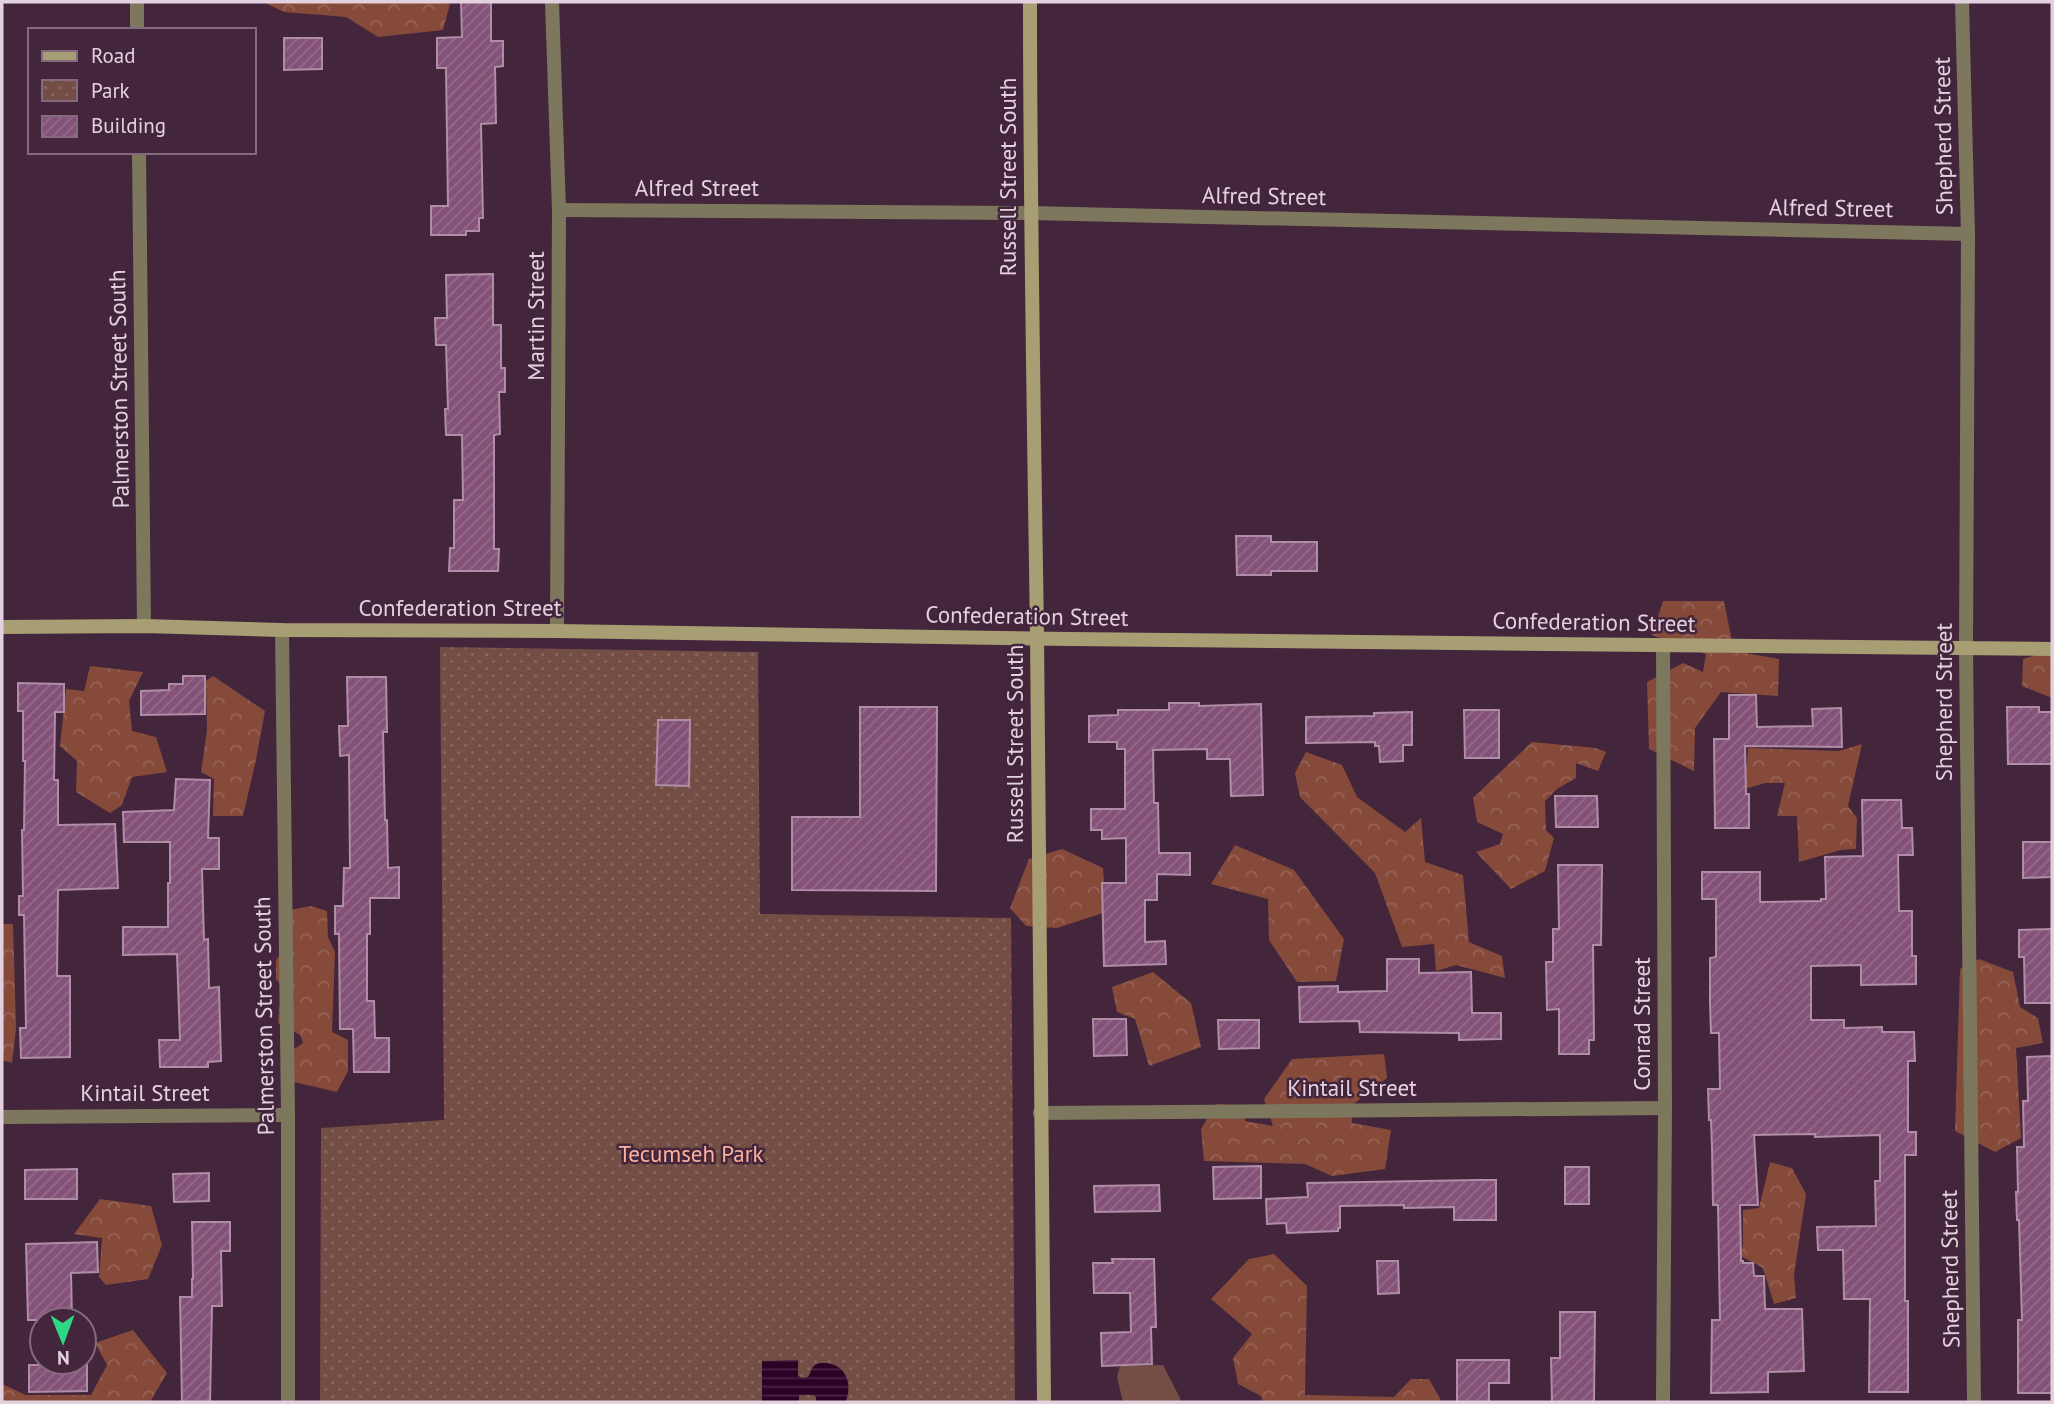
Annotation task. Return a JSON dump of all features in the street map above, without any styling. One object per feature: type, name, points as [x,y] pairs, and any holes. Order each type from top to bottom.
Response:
[{"type":"main road","name":"Russell Street South","points":[[1030,2],[1030,213],[1044,1402]]},
{"type":"main road","name":"Confederation Street","points":[[2,627],[144,626],[282,630],[2052,649]]},
{"type":"street","points":[[137,2],[137,28]]},
{"type":"street","name":"Martin Street","points":[[552,2],[559,210],[557,631]]},
{"type":"street","name":"Shepherd Street","points":[[1962,2],[1968,234],[1966,649],[1974,1402]]},
{"type":"street","name":"Palmerston Street South","points":[[139,154],[144,626]]},
{"type":"street","name":"Alfred Street","points":[[559,210],[1030,213],[1968,234]]},
{"type":"street","name":"Palmerston Street South","points":[[282,630],[288,1115],[288,1402]]},
{"type":"street","name":"Conrad Street","points":[[1663,645],[1663,1402]]},
{"type":"street","name":"Kintail Street","points":[[1040,1112],[1665,1108]]},
{"type":"street","name":"Kintail Street","points":[[2,1117],[288,1115]]},
{"type":"green space","points":[[263,2],[450,4],[443,30],[378,37],[346,17],[284,12]]},
{"type":"green space","points":[[1663,601],[1724,601],[1734,651],[1779,659],[1778,696],[1721,692],[1695,728],[1694,771],[1649,749],[1647,682],[1683,663],[1703,672],[1706,654],[1652,635]]},
{"type":"green space","name":"Tecumseh Park","points":[[440,647],[758,652],[760,914],[1011,918],[1015,1402],[320,1402],[321,1128],[444,1120]]},
{"type":"green space","points":[[2036,655],[2052,655],[2052,698],[2022,686],[2023,659]]},
{"type":"green space","points":[[90,666],[143,672],[129,701],[132,731],[156,737],[167,772],[132,777],[122,805],[110,813],[76,792],[77,761],[60,746],[66,689],[84,691]]},
{"type":"green space","points":[[213,676],[265,711],[243,816],[213,816],[214,779],[201,772],[207,730],[206,681]]},
{"type":"green space","points":[[1532,742],[1596,748],[1606,752],[1598,771],[1576,763],[1576,778],[1557,789],[1545,801],[1546,830],[1554,838],[1545,871],[1511,889],[1476,852],[1500,844],[1503,834],[1477,822],[1473,798]]},
{"type":"green space","points":[[1862,744],[1848,806],[1857,818],[1856,849],[1841,850],[1799,862],[1797,816],[1777,816],[1785,783],[1765,783],[1748,788],[1727,786],[1723,764],[1747,764],[1748,748],[1839,751]]},
{"type":"green space","points":[[1306,752],[1342,765],[1357,797],[1405,832],[1421,818],[1425,862],[1463,875],[1469,942],[1502,956],[1505,978],[1456,965],[1436,971],[1434,944],[1402,947],[1375,873],[1300,797],[1295,773]]},
{"type":"green space","points":[[1235,845],[1294,870],[1344,939],[1336,981],[1297,982],[1269,940],[1268,899],[1211,884]]},
{"type":"green space","points":[[1062,849],[1103,868],[1106,912],[1057,928],[1026,926],[1010,908],[1029,859]]},
{"type":"green space","points":[[311,906],[327,911],[328,937],[335,952],[332,1032],[348,1040],[348,1071],[337,1092],[281,1079],[282,1057],[303,1043],[300,1035],[278,1023],[279,1007],[289,996],[276,979],[276,960],[290,941],[290,910]]},
{"type":"green space","points":[[2,924],[13,924],[16,1028],[12,1063],[2,1060]]},
{"type":"green space","points":[[1979,959],[2013,972],[2020,1007],[2038,1018],[2043,1043],[2016,1048],[2021,1138],[1995,1152],[1955,1131],[1960,969]]},
{"type":"green space","points":[[1153,972],[1191,1003],[1201,1047],[1149,1066],[1135,1019],[1117,1012],[1112,987]]},
{"type":"green space","points":[[1384,1054],[1387,1078],[1351,1106],[1352,1123],[1391,1130],[1385,1169],[1332,1176],[1305,1164],[1204,1161],[1201,1129],[1216,1104],[1246,1106],[1245,1121],[1273,1126],[1264,1099],[1292,1059]]},
{"type":"green space","points":[[1770,1162],[1792,1168],[1806,1194],[1794,1275],[1796,1298],[1774,1304],[1763,1268],[1741,1256],[1743,1210],[1759,1208]]},
{"type":"green space","points":[[100,1199],[151,1206],[162,1245],[148,1279],[106,1285],[99,1277],[102,1238],[74,1234]]},
{"type":"green space","points":[[1274,1254],[1307,1286],[1305,1395],[1394,1397],[1411,1379],[1429,1379],[1442,1402],[1263,1402],[1261,1396],[1238,1384],[1233,1358],[1252,1334],[1211,1299],[1249,1259]]},
{"type":"green space","points":[[133,1330],[167,1373],[150,1402],[2,1402],[2,1384],[26,1395],[91,1395],[107,1365],[98,1348],[98,1342]]},
{"type":"green space","points":[[1163,1365],[1180,1402],[1123,1402],[1117,1377],[1120,1366]]},
{"type":"shaded area","points":[[798,1360],[798,1376],[803,1378],[808,1377],[813,1367],[820,1363],[831,1364],[842,1370],[848,1381],[846,1401],[816,1402],[813,1395],[799,1395],[799,1402],[762,1402],[762,1361]]},
{"type":"building","points":[[461,2],[491,2],[491,41],[503,41],[503,66],[495,67],[496,123],[481,124],[483,218],[479,218],[479,231],[466,231],[466,235],[431,235],[431,206],[448,206],[446,68],[437,68],[437,38],[462,37]]},
{"type":"building","points":[[284,38],[322,38],[322,69],[284,70]]},
{"type":"building","points":[[493,274],[493,325],[501,325],[501,368],[505,368],[505,392],[499,392],[500,434],[494,435],[494,549],[499,549],[498,571],[449,571],[450,548],[454,548],[454,500],[463,500],[462,435],[446,435],[446,345],[436,345],[435,318],[447,318],[446,275]]},
{"type":"building","points":[[1236,536],[1271,536],[1271,542],[1317,542],[1317,571],[1271,571],[1271,575],[1237,575]]},
{"type":"building","points":[[183,676],[205,676],[205,714],[141,715],[141,691],[169,690],[169,684],[183,684]]},
{"type":"building","points":[[347,677],[386,677],[387,732],[383,732],[385,820],[388,868],[399,867],[399,898],[370,898],[367,1001],[374,1001],[375,1038],[389,1038],[389,1072],[354,1072],[353,1029],[340,1029],[339,934],[335,934],[335,906],[343,906],[344,868],[350,868],[349,755],[340,756],[339,726],[348,726]]},
{"type":"building","points":[[18,683],[64,684],[64,712],[55,712],[54,780],[58,780],[58,825],[115,824],[118,888],[58,890],[57,976],[70,976],[70,1057],[21,1058],[20,1028],[26,1028],[24,915],[19,915],[19,896],[23,896],[25,761],[23,711],[18,711]]},
{"type":"building","points":[[1729,695],[1756,695],[1757,727],[1813,726],[1812,709],[1841,708],[1842,747],[1745,746],[1749,828],[1715,828],[1714,739],[1729,739]]},
{"type":"building","points":[[1169,703],[1199,703],[1199,706],[1261,704],[1263,795],[1231,796],[1230,759],[1207,759],[1207,749],[1153,750],[1159,853],[1190,853],[1190,875],[1157,874],[1157,900],[1145,900],[1145,942],[1165,941],[1166,964],[1104,966],[1102,883],[1126,883],[1126,838],[1102,839],[1102,830],[1091,830],[1091,809],[1125,809],[1125,749],[1117,749],[1117,742],[1089,742],[1089,716],[1118,715],[1118,710],[1169,710]]},
{"type":"building","points":[[860,707],[937,707],[936,891],[792,890],[792,817],[860,817]]},
{"type":"building","points":[[2007,707],[2039,707],[2039,712],[2052,712],[2052,764],[2008,764]]},
{"type":"building","points":[[1464,710],[1499,710],[1499,758],[1465,758]]},
{"type":"building","points":[[1412,712],[1412,745],[1403,745],[1403,761],[1380,762],[1379,746],[1375,746],[1375,742],[1306,743],[1306,717],[1374,716],[1374,713]]},
{"type":"building","points":[[658,720],[690,720],[689,786],[656,785]]},
{"type":"building","points":[[176,779],[210,780],[208,838],[219,838],[219,869],[202,869],[204,940],[208,939],[209,988],[219,987],[221,1061],[208,1062],[208,1067],[160,1067],[159,1040],[180,1040],[177,954],[123,955],[123,927],[168,927],[170,842],[124,842],[123,812],[174,810]]},
{"type":"building","points":[[1555,796],[1597,796],[1598,827],[1556,827]]},
{"type":"building","points":[[1862,800],[1901,800],[1902,828],[1912,828],[1913,855],[1898,855],[1899,911],[1912,911],[1912,956],[1916,956],[1916,984],[1861,985],[1861,965],[1811,966],[1811,1020],[1844,1020],[1844,1028],[1882,1027],[1882,1032],[1914,1032],[1915,1061],[1908,1061],[1908,1132],[1916,1132],[1916,1155],[1905,1155],[1908,1392],[1869,1392],[1870,1299],[1844,1299],[1843,1250],[1818,1250],[1817,1227],[1876,1226],[1875,1181],[1880,1181],[1880,1135],[1815,1137],[1815,1134],[1754,1135],[1758,1205],[1740,1205],[1741,1261],[1753,1263],[1754,1276],[1764,1276],[1765,1309],[1802,1309],[1804,1371],[1768,1372],[1768,1392],[1711,1393],[1712,1320],[1720,1320],[1718,1205],[1713,1205],[1708,1089],[1720,1089],[1719,1033],[1711,1033],[1710,1003],[1710,958],[1716,957],[1716,899],[1702,899],[1702,872],[1760,872],[1760,902],[1826,899],[1825,857],[1863,856]]},
{"type":"building","points":[[2023,842],[2052,842],[2052,877],[2023,878]]},
{"type":"building","points":[[1558,865],[1602,865],[1601,945],[1593,945],[1594,1040],[1589,1040],[1589,1054],[1559,1054],[1559,1009],[1547,1010],[1546,962],[1553,962],[1553,929],[1559,929]]},
{"type":"building","points":[[2052,929],[2052,1003],[2025,1003],[2024,957],[2019,957],[2019,930]]},
{"type":"building","points":[[1387,959],[1419,959],[1419,973],[1471,972],[1472,1013],[1501,1013],[1501,1039],[1459,1040],[1459,1033],[1360,1032],[1359,1021],[1300,1022],[1299,987],[1338,986],[1338,992],[1387,991]]},
{"type":"building","points":[[1093,1019],[1126,1019],[1127,1055],[1094,1056]]},
{"type":"building","points":[[1218,1020],[1259,1020],[1259,1048],[1219,1049]]},
{"type":"building","points":[[2052,1056],[2052,1393],[2018,1393],[2018,1320],[2022,1320],[2016,1192],[2017,1147],[2024,1147],[2023,1101],[2028,1101],[2027,1057]]},
{"type":"building","points":[[1261,1166],[1261,1198],[1214,1199],[1213,1167]]},
{"type":"building","points":[[1565,1167],[1589,1167],[1589,1204],[1565,1204]]},
{"type":"building","points":[[77,1169],[77,1199],[25,1199],[25,1170]]},
{"type":"building","points":[[209,1173],[209,1201],[174,1202],[173,1174]]},
{"type":"building","points":[[1496,1180],[1496,1220],[1454,1220],[1454,1207],[1340,1206],[1338,1231],[1287,1233],[1286,1223],[1267,1224],[1266,1199],[1308,1197],[1307,1183]]},
{"type":"building","points":[[1159,1185],[1160,1211],[1095,1212],[1094,1186]]},
{"type":"building","points":[[192,1222],[230,1222],[230,1251],[221,1251],[222,1306],[212,1306],[210,1402],[182,1402],[180,1297],[192,1297]]},
{"type":"building","points":[[97,1242],[98,1272],[71,1273],[72,1306],[28,1306],[28,1320],[26,1244]]},
{"type":"building","points":[[1112,1259],[1154,1259],[1156,1327],[1151,1327],[1152,1364],[1102,1366],[1101,1333],[1131,1332],[1130,1293],[1094,1293],[1093,1263],[1113,1263]]},
{"type":"building","points":[[1377,1261],[1398,1261],[1399,1293],[1378,1294]]},
{"type":"building","points":[[1560,1312],[1595,1312],[1594,1402],[1552,1402],[1551,1358],[1560,1358]]},
{"type":"building","points":[[1457,1360],[1509,1360],[1509,1383],[1489,1383],[1489,1402],[1457,1402]]},
{"type":"building","points":[[29,1376],[87,1376],[87,1391],[29,1392]]}]
